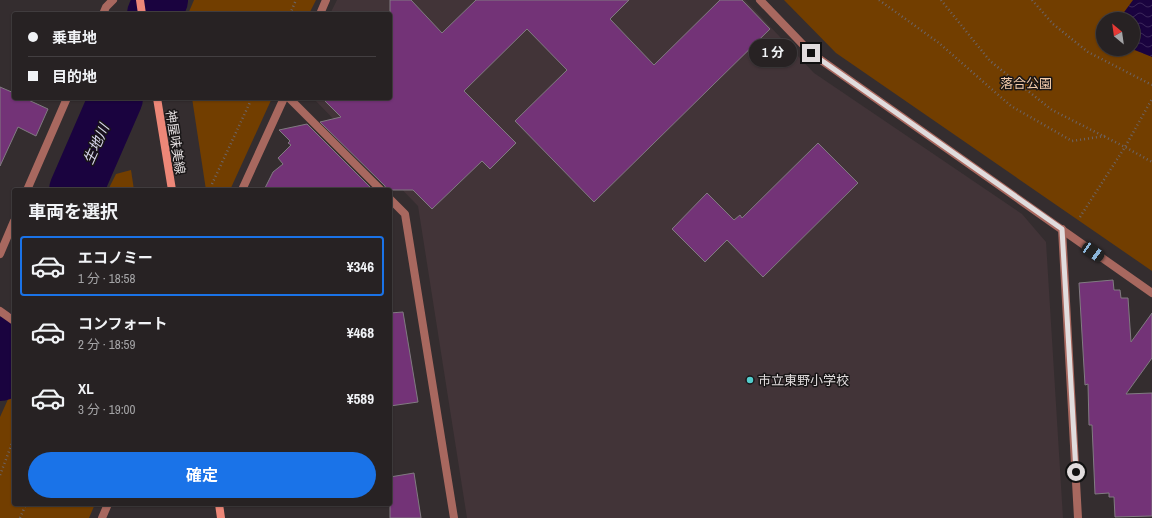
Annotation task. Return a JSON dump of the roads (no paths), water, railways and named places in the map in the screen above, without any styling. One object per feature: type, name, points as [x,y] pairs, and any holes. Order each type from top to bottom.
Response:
[{"type":"main road","points":[[140,0],[142,12]]},
{"type":"main road","name":"神屋味美線","points":[[156,100],[172,188]]},
{"type":"main road","points":[[219,506],[222,518]]},
{"type":"street","points":[[104,12],[106,7],[113,0]]},
{"type":"street","points":[[321,12],[326,0]]},
{"type":"street","points":[[760,0],[811,53],[1152,293]]},
{"type":"street","points":[[28,188],[66,100]]},
{"type":"street","points":[[243,188],[283,100]]},
{"type":"street","points":[[291,100],[379,188]]},
{"type":"street","points":[[392,201],[405,214],[454,518]]},
{"type":"street","points":[[0,254],[12,226]]},
{"type":"street","points":[[1062,229],[1078,518]]},
{"type":"street","points":[[0,311],[11,319]]},
{"type":"street","points":[[102,518],[107,506]]},
{"type":"water","points":[[1133,0],[1152,0],[1152,57],[1140,52],[1140,12],[1124,12]]},
{"type":"waterway","name":"生地川","points":[[155,12],[161,0]]},
{"type":"waterway","name":"生地川","points":[[77,188],[115,100]]},
{"type":"waterway","name":"生地川","points":[[0,374],[12,345]]},
{"type":"place","name":"市立東野小学校","points":[[750,380]]},
{"type":"park label","name":"落合公園","points":[[1026,83]]}]
